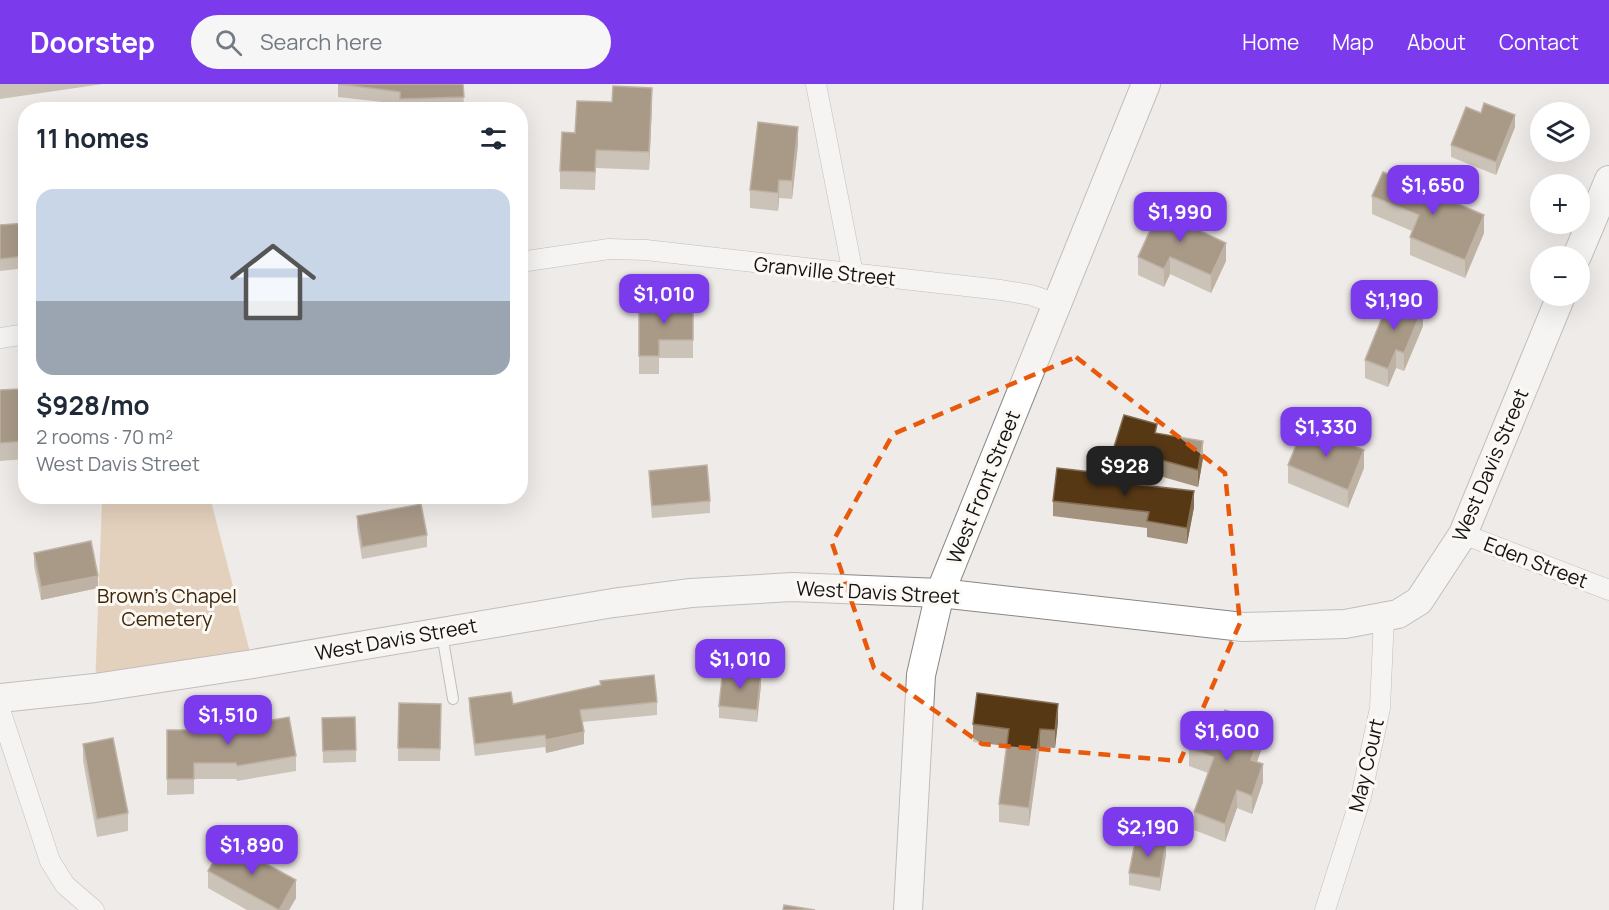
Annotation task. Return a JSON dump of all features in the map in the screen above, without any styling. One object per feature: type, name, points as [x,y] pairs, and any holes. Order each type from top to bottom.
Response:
[{"type":"street","points":[[816,84],[853,274]]},
{"type":"street","name":"West Front Street","points":[[908,910],[921,675],[940,593],[1146,84]]},
{"type":"street","points":[[1582,246],[1609,180]]},
{"type":"street","name":"Granville Street","points":[[528,261],[618,249],[1001,290],[1031,295],[1057,304]]},
{"type":"street","name":"West Davis Street","points":[[0,698],[95,688],[613,603],[691,593],[792,587],[940,593],[1243,627],[1345,624],[1398,614],[1419,601],[1463,534],[1558,306]]},
{"type":"street","points":[[0,338],[18,335]]},
{"type":"street","name":"Eden Street","points":[[1463,534],[1609,590]]},
{"type":"street","name":"May Court","points":[[1325,910],[1361,797],[1377,719],[1384,616]]},
{"type":"street","points":[[0,710],[50,861],[65,885],[94,910]]},
{"type":"lane","points":[[442,631],[453,699]]},
{"type":"highlighted area","points":[[1076,357],[1225,473],[1240,623],[1180,761],[982,744],[874,668],[832,543],[893,434]]},
{"type":"green space","name":"Brown's Chapel Cemetery","points":[[102,504],[212,504],[253,664],[95,688]]},
{"type":"building","points":[[338,84],[463,84],[464,97],[400,99],[400,92]]},
{"type":"building","points":[[613,86],[652,88],[649,152],[596,150],[595,172],[560,171],[562,132],[575,133],[577,101],[612,102]]},
{"type":"building","points":[[1484,103],[1515,115],[1496,162],[1451,145],[1466,107],[1481,113]]},
{"type":"building","points":[[758,122],[798,127],[792,181],[779,180],[778,193],[750,190]]},
{"type":"building","points":[[1383,172],[1484,215],[1465,260],[1410,237],[1419,215],[1372,196]]},
{"type":"building","points":[[1162,204],[1187,215],[1184,223],[1226,243],[1211,275],[1170,257],[1164,269],[1138,257]]},
{"type":"building","points":[[18,224],[18,257],[0,259],[0,225]]},
{"type":"building","points":[[1391,295],[1423,308],[1404,353],[1396,350],[1388,369],[1365,360]]},
{"type":"building","points":[[639,303],[693,303],[693,340],[659,340],[659,356],[639,356]]},
{"type":"building","points":[[18,389],[18,442],[0,443],[0,390]]},
{"type":"building","points":[[1124,415],[1157,424],[1155,433],[1203,441],[1198,470],[1114,447]]},
{"type":"building","points":[[1304,426],[1364,450],[1348,490],[1288,465]]},
{"type":"building","points":[[707,465],[710,501],[652,506],[649,471]]},
{"type":"building","points":[[1057,468],[1091,472],[1090,479],[1194,491],[1187,528],[1147,521],[1149,512],[1053,501]]},
{"type":"building","points":[[421,504],[427,535],[362,547],[357,516]]},
{"type":"building","points":[[91,541],[98,576],[41,587],[34,553]]},
{"type":"building","points":[[723,669],[761,673],[757,710],[719,706]]},
{"type":"building","points":[[654,675],[657,702],[580,710],[584,732],[546,740],[545,735],[475,744],[469,698],[511,692],[513,704],[601,685],[600,681]]},
{"type":"building","points":[[977,693],[1058,704],[1055,730],[1040,729],[1029,808],[999,804],[1009,729],[973,724]]},
{"type":"building","points":[[399,703],[441,704],[440,749],[398,748]]},
{"type":"building","points":[[1225,710],[1264,724],[1251,760],[1263,764],[1252,796],[1237,790],[1225,824],[1194,812],[1214,757],[1189,748],[1199,718],[1219,726]]},
{"type":"building","points":[[289,717],[296,756],[237,766],[236,763],[194,763],[194,779],[167,779],[167,730],[217,730]]},
{"type":"building","points":[[355,717],[356,750],[323,751],[322,718]]},
{"type":"building","points":[[113,738],[128,813],[97,819],[83,744]]},
{"type":"building","points":[[1136,837],[1166,842],[1160,878],[1129,873]]},
{"type":"building","points":[[225,841],[296,880],[279,910],[208,871]]},
{"type":"building","points":[[784,905],[815,910],[783,910]]}]
